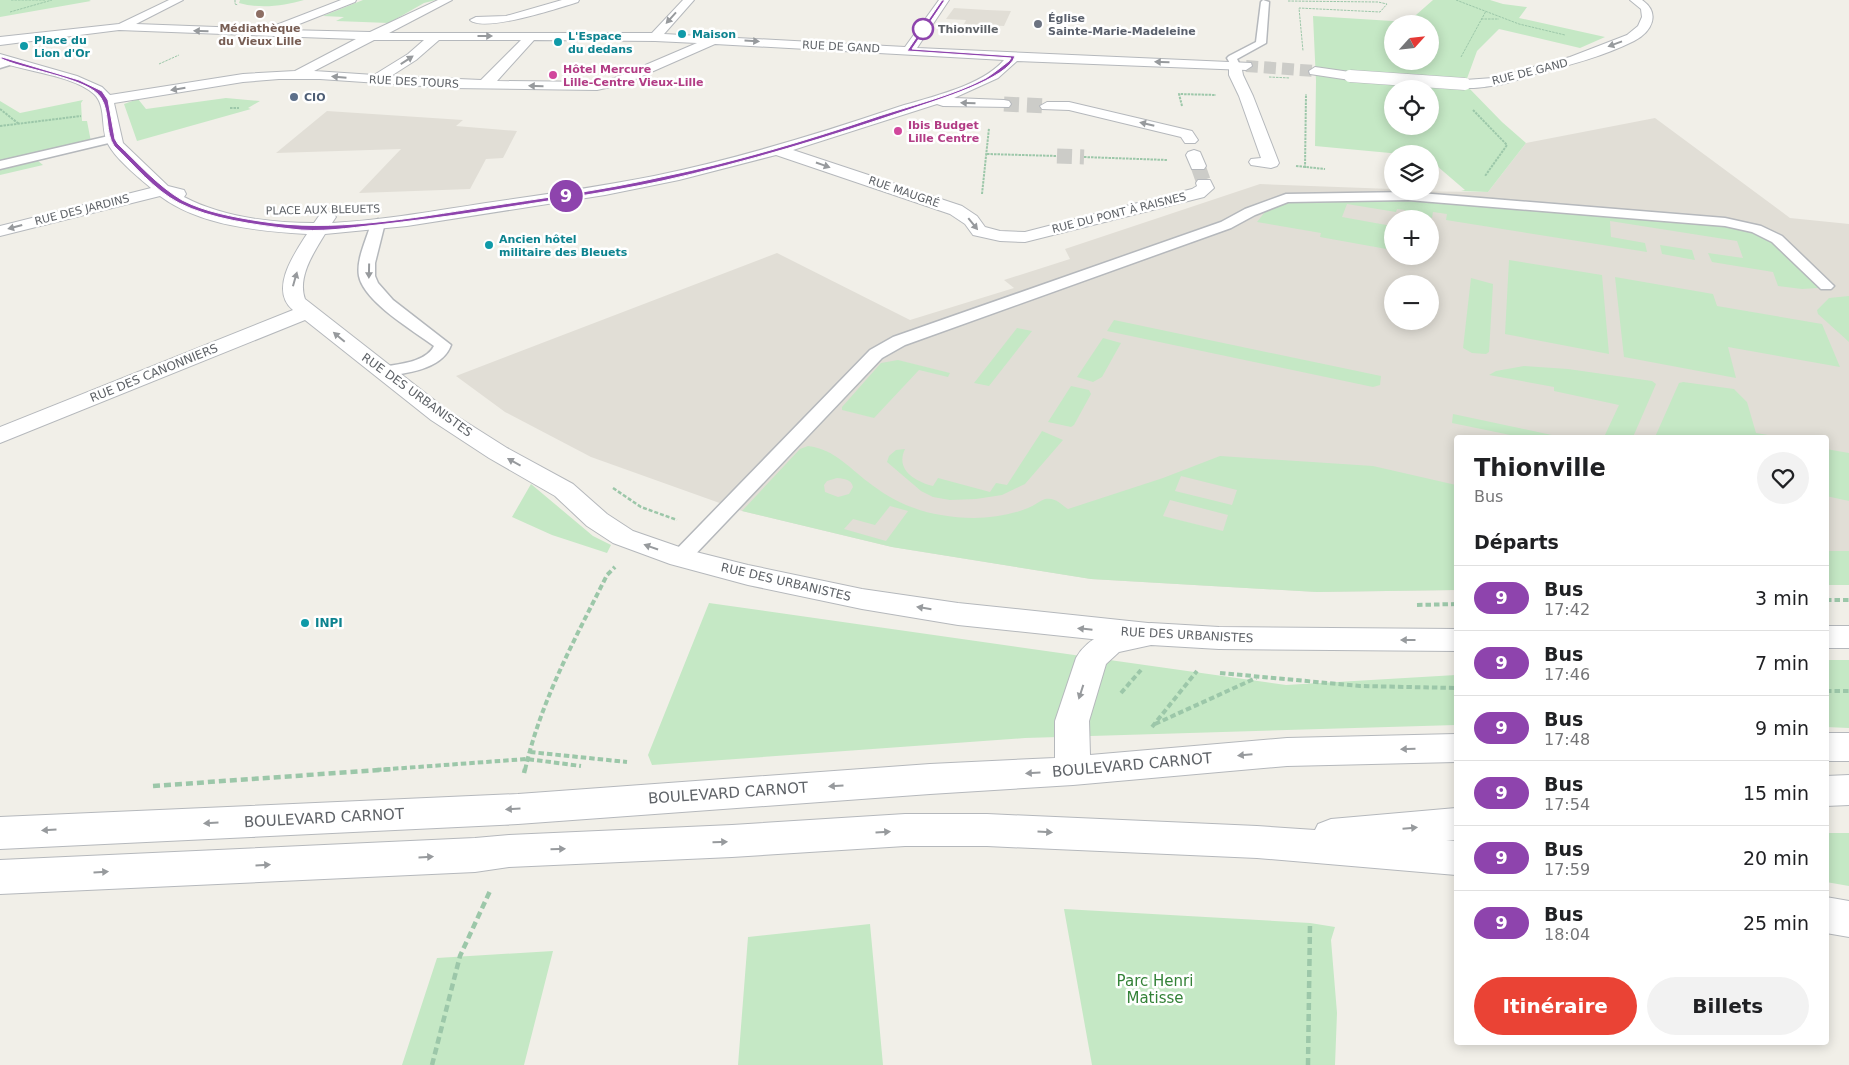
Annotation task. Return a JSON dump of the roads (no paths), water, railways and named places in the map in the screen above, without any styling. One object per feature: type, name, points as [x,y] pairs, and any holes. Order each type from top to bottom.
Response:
[{"type":"street","points":[[0,40],[119,27],[178,0]]},
{"type":"street","points":[[267,33],[351,0]]},
{"type":"street","points":[[464,20],[506,19],[574,0]]},
{"type":"street","points":[[909,50],[944,0]]},
{"type":"street","name":"RUE DE GAND","points":[[1316,71],[1350,76],[1465,84],[1492,82],[1574,60],[1631,38],[1643,28],[1648,17],[1648,11],[1635,0]]},
{"type":"street","points":[[299,74],[445,1]]},
{"type":"street","points":[[655,36],[683,1]]},
{"type":"street","points":[[411,18],[433,19]]},
{"type":"street","name":"RUE DE GAND","points":[[119,27],[376,35],[655,36],[1014,57],[1240,66]]},
{"type":"street","points":[[375,80],[412,57],[436,36]]},
{"type":"street","points":[[0,47],[33,37]]},
{"type":"street","points":[[484,85],[497,74],[530,37]]},
{"type":"street","name":"RUE DES TOURS","points":[[105,100],[243,78],[299,74],[484,85],[585,87],[609,84],[716,39]]},
{"type":"street","name":"PLACE AUX BLEUETS","points":[[164,190],[182,202],[213,213],[274,226],[328,215],[447,215],[659,180],[777,150],[835,133],[972,86],[1003,69],[1014,57]]},
{"type":"street","points":[[4,61],[96,89],[105,100],[112,139],[126,156],[164,190]]},
{"type":"street","points":[[1240,66],[1236,74],[1246,96],[1264,163]]},
{"type":"street","points":[[933,100],[946,103],[1004,104]]},
{"type":"street","points":[[1047,106],[1069,106],[1192,149]]},
{"type":"street","name":"RUE MAUGRÉ","points":[[777,150],[956,210],[972,220],[979,231],[1000,236],[1025,236]]},
{"type":"street","name":"RUE DU PONT À RAISNES","points":[[1025,236],[1198,194],[1206,188],[1204,183]]},
{"type":"street","name":"PLACE AUX BLEUETS","points":[[164,190],[246,210],[296,212]]},
{"type":"street","name":"RUE DES JARDINS","points":[[0,231],[164,190]]},
{"type":"street","points":[[302,306],[292,292],[295,274],[328,215]]},
{"type":"street","name":"RUE DES URBANISTES","points":[[302,306],[383,372],[439,414],[498,453],[564,490],[598,520],[623,537],[680,557],[780,583],[862,599],[958,614],[1084,629],[1219,638],[1454,640]]},
{"type":"street","name":"RUE DES CANONNIERS","points":[[0,420],[302,306]]},
{"type":"street","name":"RUE DES CANONNIERS","points":[[0,436],[302,306]]},
{"type":"street","points":[[1073,771],[1072,721],[1092,658],[1109,643],[1152,634]]},
{"type":"street","points":[[1829,637],[1849,637]]},
{"type":"street","points":[[1829,747],[1849,747]]},
{"type":"street","name":"BOULEVARD CARNOT","points":[[0,833],[518,809],[1073,771],[1287,752],[1454,748]]},
{"type":"street","points":[[1829,790],[1849,790]]},
{"type":"street","points":[[1257,842],[1454,824]]},
{"type":"street","points":[[0,877],[475,855],[509,850],[732,841],[905,830],[987,830],[1257,842],[1454,858]]},
{"type":"street","points":[[1829,916],[1849,919]]},
{"type":"lane","points":[[1240,66],[1232,58],[1261,43],[1265,2]]},
{"type":"lane","points":[[0,164],[112,139]]},
{"type":"lane","points":[[680,557],[876,354],[899,341],[1226,225],[1250,212],[1286,198],[1408,196],[1725,222],[1756,229],[1777,239],[1826,286]]},
{"type":"lane","points":[[374,216],[367,277],[371,286],[380,296],[443,345],[443,350],[439,355],[383,372]]},
{"type":"tunnel","points":[[1246,66],[1315,71]]},
{"type":"tunnel","points":[[1004,104],[1047,106]]},
{"type":"tunnel","points":[[1057,156],[1084,157]]},
{"type":"tunnel","points":[[1198,166],[1204,183]]},
{"type":"place","name":"Médiathèque du Vieux Lille","points":[[260,14]]},
{"type":"place","name":"Église Sainte-Marie-Madeleine","points":[[1038,24]]},
{"type":"place","name":"Thionville","points":[[923,29]]},
{"type":"place","name":"Maison","points":[[682,34]]},
{"type":"place","name":"L'Espace du dedans","points":[[558,42]]},
{"type":"place","name":"Place du Lion d'Or","points":[[24,46]]},
{"type":"place","name":"Hôtel Mercure Lille-Centre Vieux-Lille","points":[[553,75]]},
{"type":"place","name":"CIO","points":[[294,97]]},
{"type":"place","name":"Ibis Budget Lille Centre","points":[[898,131]]},
{"type":"place","name":"Ancien hôtel militaire des Bleuets","points":[[489,245]]},
{"type":"place","name":"INPI","points":[[305,623]]},
{"type":"park label","name":"Parc Henri Matisse","points":[[1155,990]]}]
